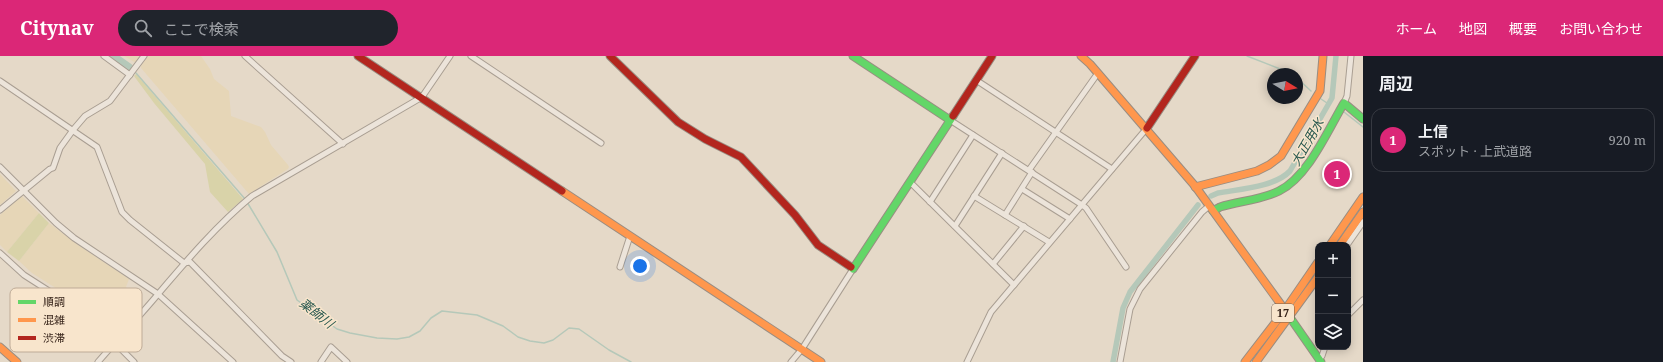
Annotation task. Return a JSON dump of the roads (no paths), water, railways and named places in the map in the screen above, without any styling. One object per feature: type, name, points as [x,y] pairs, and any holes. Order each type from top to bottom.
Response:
[{"type":"main road","points":[[358,56],[821,362]]},
{"type":"main road","points":[[610,56],[678,122],[705,139],[741,157],[795,214],[818,245],[853,269],[992,56]]},
{"type":"main road","points":[[853,56],[950,120]]},
{"type":"main road","points":[[1081,56],[1147,128],[1195,187],[1290,316],[1320,361]]},
{"type":"main road","points":[[1147,128],[1195,56]]},
{"type":"main road","points":[[1195,187],[1257,171],[1270,165],[1281,156],[1320,91],[1323,56]]},
{"type":"main road","points":[[1211,209],[1279,191],[1290,184],[1301,174],[1344,103],[1363,119]]},
{"type":"main road","points":[[1332,242],[1363,197]]},
{"type":"main road","points":[[1342,242],[1363,212]]},
{"type":"main road","name":"17","points":[[1245,362],[1285,310],[1315,266]]},
{"type":"main road","name":"17","points":[[1256,362],[1317,278]]},
{"type":"main road","points":[[0,346],[17,362]]},
{"type":"street","points":[[104,56],[130,75]]},
{"type":"street","points":[[0,210],[53,168],[60,148],[73,130],[85,116],[110,101],[144,56]]},
{"type":"street","points":[[245,56],[343,144]]},
{"type":"street","points":[[142,312],[229,214],[252,196],[422,97],[450,56]]},
{"type":"street","points":[[471,56],[601,143]]},
{"type":"street","points":[[1344,103],[1347,96],[1351,56]]},
{"type":"street","points":[[1005,215],[1022,188],[1030,171],[1098,73]]},
{"type":"street","points":[[976,80],[1112,169]]},
{"type":"street","points":[[0,81],[97,146],[122,212],[184,263],[190,262],[282,356],[291,362]]},
{"type":"street","points":[[950,120],[1082,205],[1126,267]]},
{"type":"street","points":[[967,362],[991,312],[1147,128]]},
{"type":"street","points":[[930,202],[974,135]]},
{"type":"street","points":[[955,226],[1002,153]]},
{"type":"street","points":[[0,167],[56,223],[74,238],[158,294],[233,362]]},
{"type":"street","points":[[910,182],[1014,285]]},
{"type":"street","points":[[1022,188],[1070,219]]},
{"type":"street","points":[[974,196],[1050,242]]},
{"type":"street","points":[[1120,362],[1130,309],[1140,289],[1202,212],[1211,209]]},
{"type":"street","points":[[1350,242],[1363,222]]},
{"type":"street","points":[[993,264],[1024,226]]},
{"type":"street","points":[[620,267],[630,236]]},
{"type":"street","points":[[0,253],[24,274],[45,288]]},
{"type":"street","points":[[791,362],[802,349],[853,269]]},
{"type":"street","points":[[1351,311],[1363,300]]},
{"type":"street","points":[[321,362],[331,347],[347,362]]},
{"type":"street","points":[[1320,361],[1324,350]]},
{"type":"street","points":[[98,362],[106,352]]},
{"type":"street","points":[[123,352],[134,362]]},
{"type":"waterway","name":"薬師川","points":[[112,56],[129,68]]},
{"type":"waterway","points":[[1247,56],[1278,68]]},
{"type":"waterway","name":"大正用水","points":[[1211,196],[1218,193],[1276,181],[1290,171],[1332,98],[1336,56]]},
{"type":"waterway","name":"薬師川","points":[[136,73],[245,199]]},
{"type":"waterway","points":[[1303,84],[1311,91]]},
{"type":"waterway","points":[[1321,99],[1327,103]]},
{"type":"waterway","points":[[1344,112],[1363,127]]},
{"type":"waterway","name":"薬師川","points":[[247,202],[277,252],[297,300],[337,329],[377,338],[397,339],[409,337],[420,331],[431,318],[442,311],[477,315],[503,326],[518,337],[544,343],[553,340],[569,328],[579,329],[609,350],[631,362]]},
{"type":"waterway","name":"大正用水","points":[[1113,362],[1123,308],[1130,292],[1198,205]]},
{"type":"place","name":"上信","points":[[1337,174]]}]
